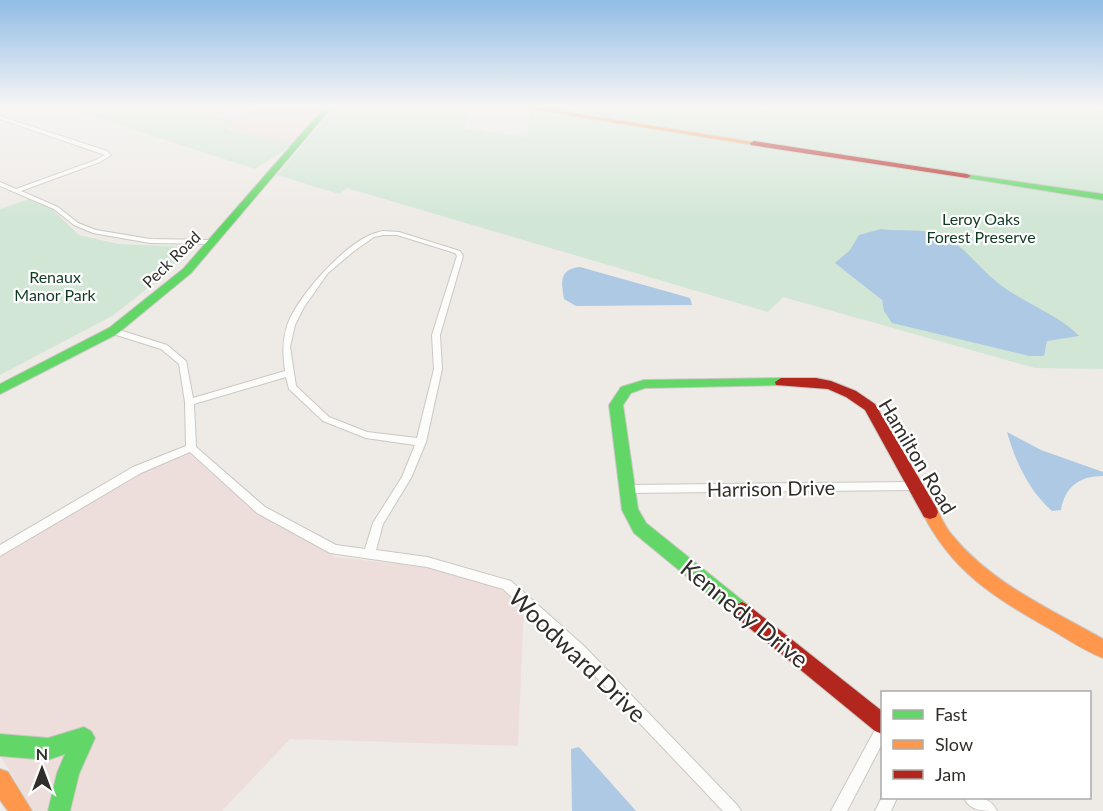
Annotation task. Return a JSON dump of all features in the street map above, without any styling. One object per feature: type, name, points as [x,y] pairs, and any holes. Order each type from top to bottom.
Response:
[{"type":"street","points":[[16,191],[98,161],[108,155],[84,145]]},
{"type":"street","name":"Peck Road","points":[[0,390],[113,331],[187,271],[296,145]]},
{"type":"street","points":[[766,145],[1103,197]]},
{"type":"street","points":[[0,184],[56,208],[76,224],[95,232],[150,241],[213,242]]},
{"type":"street","points":[[369,555],[378,523],[406,478],[421,441],[438,369],[436,335],[460,256],[458,252],[397,233],[372,236],[326,272],[300,307],[291,325],[286,347],[292,387],[326,419],[366,435],[421,441]]},
{"type":"street","points":[[0,551],[137,470],[191,448],[189,402],[183,363],[164,347],[113,331]]},
{"type":"street","points":[[189,402],[290,373]]},
{"type":"street","name":"Hamilton Road","points":[[627,489],[616,405],[618,396],[623,391],[644,384],[816,382],[842,387],[870,407],[946,540],[962,559],[982,575],[1103,649]]},
{"type":"street","name":"Woodward Drive","points":[[191,448],[261,510],[334,550],[427,562],[507,585],[579,650],[733,811]]},
{"type":"street","name":"Harrison Drive","points":[[627,489],[914,486]]},
{"type":"street","name":"Kennedy Drive","points":[[627,489],[630,510],[640,528],[881,723]]},
{"type":"street","points":[[839,811],[881,733]]},
{"type":"street","points":[[0,745],[48,749],[84,738],[70,765],[59,811]]},
{"type":"street","points":[[0,780],[21,811]]},
{"type":"street","points":[[973,799],[989,811]]},
{"type":"shaded area","points":[[189,453],[255,512],[335,557],[425,567],[499,588],[524,606],[518,746],[290,739],[222,811],[33,811],[0,755],[0,555],[137,475]]},
{"type":"green space","points":[[181,145],[293,145],[255,169]]},
{"type":"green space","name":"Leroy Oaks Forest Preserve","points":[[303,145],[1103,145],[1103,369],[1035,368],[783,297],[768,312],[347,188],[339,194],[277,175]]},
{"type":"green space","name":"Renaux Manor Park","points":[[29,199],[52,209],[79,235],[118,244],[192,247],[162,277],[112,316],[0,375],[0,209]]},
{"type":"water","points":[[881,229],[927,232],[949,239],[998,283],[1063,322],[1079,336],[1047,341],[1044,356],[1029,356],[892,323],[884,311],[882,300],[835,263],[850,250],[859,235]]},
{"type":"water","points":[[580,267],[690,298],[692,305],[576,306],[564,299],[562,282],[568,270]]},
{"type":"water","points":[[1007,432],[1041,450],[1103,472],[1103,476],[1087,478],[1074,484],[1066,495],[1061,510],[1052,511],[1036,494],[1024,475]]},
{"type":"water","points":[[579,747],[636,811],[572,811],[571,749]]},
{"type":"traffic: fast","points":[[0,390],[113,331],[187,271],[296,145]]},
{"type":"traffic: fast","points":[[967,176],[1103,197]]},
{"type":"traffic: fast","points":[[742,611],[640,528],[630,510],[616,405],[626,390],[644,384],[781,382]]},
{"type":"traffic: fast","points":[[0,745],[48,749],[84,738]]},
{"type":"traffic: fast","points":[[59,811],[68,773],[84,738]]},
{"type":"traffic: slow","points":[[930,512],[946,540],[979,573],[1019,601],[1103,649]]},
{"type":"traffic: slow","points":[[0,780],[21,811]]},
{"type":"traffic: jam","points":[[766,145],[967,176]]},
{"type":"traffic: jam","points":[[781,382],[816,382],[831,385],[851,394],[870,407],[930,512]]},
{"type":"traffic: jam","points":[[742,611],[881,723]]}]
